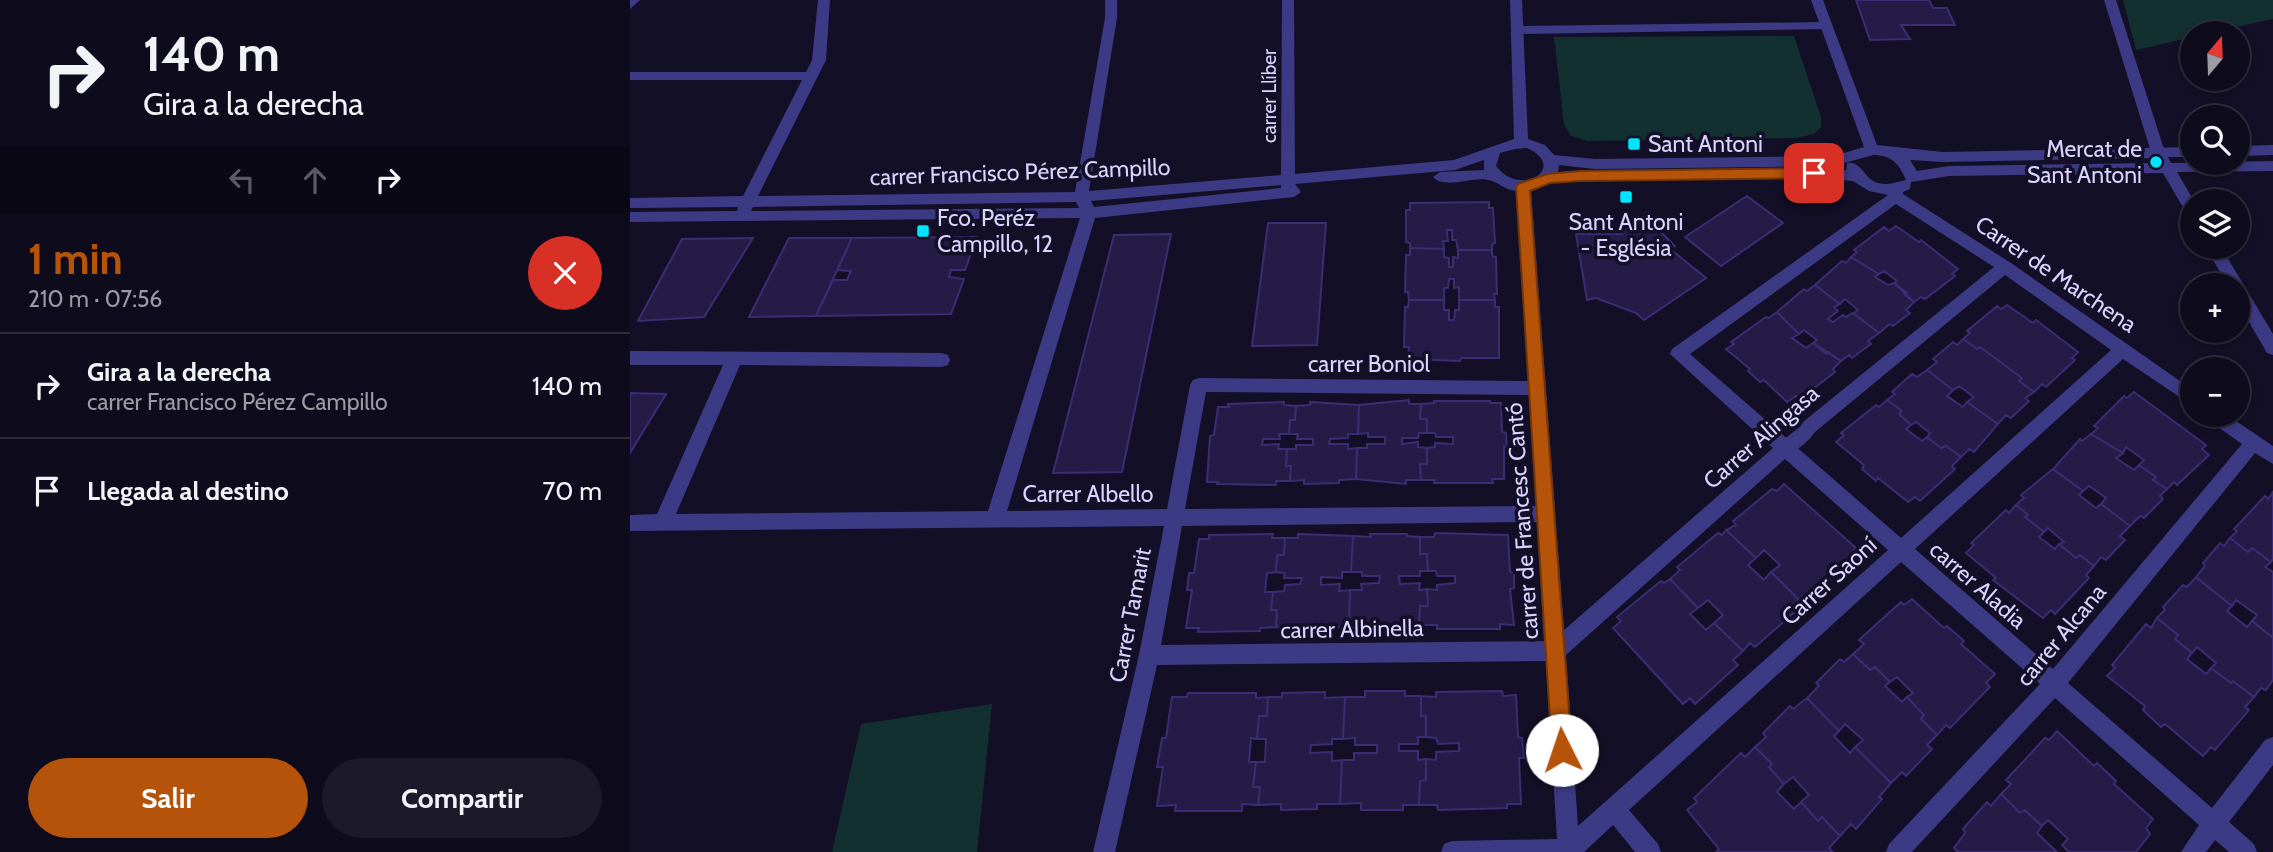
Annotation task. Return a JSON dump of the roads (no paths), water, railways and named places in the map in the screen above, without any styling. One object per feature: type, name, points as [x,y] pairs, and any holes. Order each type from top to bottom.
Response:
[{"type":"street","points":[[630,5],[634,0]]},
{"type":"street","points":[[745,208],[819,60],[824,0]]},
{"type":"street","points":[[995,519],[1085,205],[1108,44],[1111,0]]},
{"type":"street","name":"carrer Llíber","points":[[1288,187],[1289,0]]},
{"type":"street","points":[[1516,0],[1521,143]]},
{"type":"street","points":[[1817,0],[1872,150]]},
{"type":"street","points":[[2110,0],[2158,152],[2180,190]]},
{"type":"street","points":[[1517,30],[1826,26]]},
{"type":"street","points":[[630,76],[812,76]]},
{"type":"street","points":[[1521,143],[1540,148],[1550,159],[1551,172],[1535,186],[1523,187],[1503,183],[1492,175],[1489,161],[1493,153],[1505,145],[1521,143]]},
{"type":"street","points":[[1550,159],[1608,164],[1834,161],[1854,158],[1872,150],[1943,157],[2180,152]]},
{"type":"street","points":[[2250,151],[2273,150]]},
{"type":"street","name":"carrer Francisco Pérez Campillo","points":[[1288,187],[1455,165],[1493,153]]},
{"type":"street","points":[[1547,178],[1834,173],[1857,176],[1874,187],[1896,193],[1911,177],[1910,169],[1894,154]]},
{"type":"street","points":[[1854,158],[1852,163],[1857,176]]},
{"type":"street","points":[[1911,177],[1949,171],[2273,166]]},
{"type":"street","name":"carrer Francisco Pérez Campillo","points":[[630,203],[745,208],[1085,205],[1288,187],[1492,175]]},
{"type":"street","name":"carrer de Francesc Cantó","points":[[1523,187],[1569,851]]},
{"type":"street","name":"Carrer de Marchena","points":[[1896,193],[2180,390]]},
{"type":"street","name":"carrer Aladia","points":[[1896,193],[1678,354],[2246,852]]},
{"type":"street","name":"carrer Francisco Pérez Campillo","points":[[630,217],[745,208]]},
{"type":"street","name":"Carrer Alingasa","points":[[1555,651],[1809,427],[2005,267]]},
{"type":"street","points":[[2250,309],[2273,348]]},
{"type":"street","name":"Carrer Saoní","points":[[1569,851],[2123,349]]},
{"type":"street","points":[[630,358],[942,360]]},
{"type":"street","points":[[663,523],[734,359]]},
{"type":"street","name":"carrer Boniol","points":[[1199,385],[1538,388]]},
{"type":"street","name":"Carrer Tamarit","points":[[1104,852],[1149,655],[1199,385]]},
{"type":"street","points":[[2231,427],[2273,456]]},
{"type":"street","name":"carrer Alcana","points":[[1897,852],[2054,684],[2253,443]]},
{"type":"street","name":"Carrer Albello","points":[[630,523],[1546,514]]},
{"type":"street","name":"carrer Albinella","points":[[1149,655],[1555,651]]},
{"type":"street","points":[[2192,852],[2273,748]]},
{"type":"street","points":[[1615,809],[1650,852]]},
{"type":"street","points":[[1452,852],[1569,851]]},
{"type":"place","name":"Sant Antoni","points":[[1634,144]]},
{"type":"place","name":"Mercat de Sant Antoni","points":[[2156,162]]},
{"type":"place","name":"Sant Antoni - Església","points":[[1626,197]]},
{"type":"place","name":"Fco. Peréz Campillo, 12","points":[[923,231]]}]
